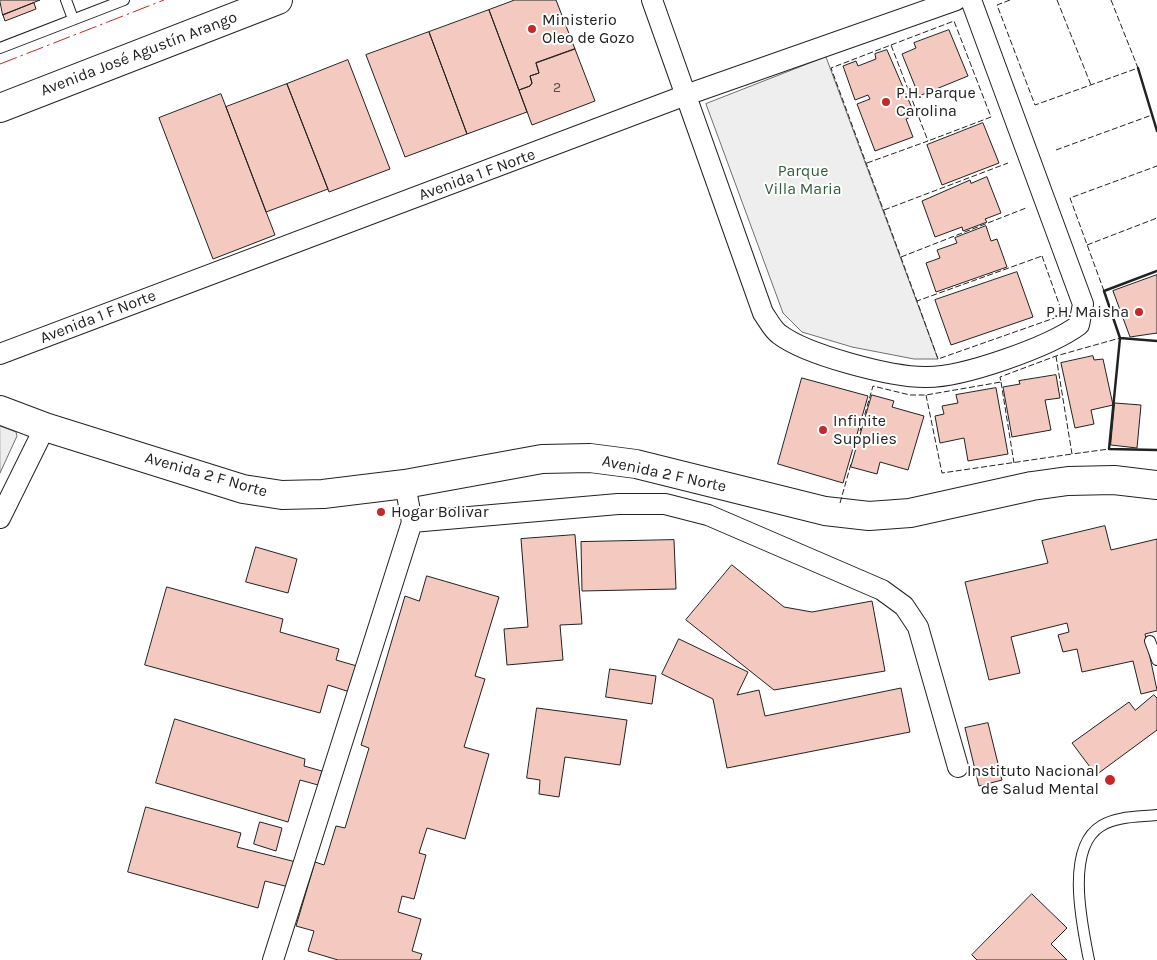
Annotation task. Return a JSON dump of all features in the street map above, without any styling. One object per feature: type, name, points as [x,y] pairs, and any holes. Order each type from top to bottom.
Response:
[{"type":"street","name":"Avenida José Agustín Arango","points":[[0,108],[278,0]]},
{"type":"street","points":[[652,0],[764,313],[778,334],[801,346],[868,369],[925,377],[978,368],[1064,336],[1079,325],[1083,304],[971,0]]},
{"type":"street","name":"Avenida 1 F Norte","points":[[0,354],[686,95],[956,0]]},
{"type":"street","name":"Avenida 2 F Norte","points":[[0,410],[45,427],[243,489],[274,494],[323,494],[405,484],[542,459],[590,458],[636,464],[825,511],[869,516],[910,513],[1032,486],[1068,481],[1114,480],[1157,485]]},
{"type":"street","points":[[0,518],[45,427]]},
{"type":"street","points":[[273,960],[412,522],[405,484]]},
{"type":"street","points":[[412,522],[618,504],[665,504],[708,515],[882,590],[904,606],[918,627],[958,767]]},
{"type":"lane","points":[[66,0],[73,20]]},
{"type":"lane","points":[[0,48],[124,0]]},
{"type":"lane","points":[[1150,640],[1157,660]]},
{"type":"lane","points":[[1089,960],[1078,906],[1082,858],[1088,837],[1102,825],[1124,818],[1157,815]]},
{"type":"green space","name":"Parque Villa Maria","points":[[826,57],[938,359],[914,359],[852,347],[802,332],[783,313],[706,104]]},
{"type":"green space","points":[[0,426],[16,432],[17,436],[0,473]]},
{"type":"building","points":[[0,0],[40,0],[3,15]]},
{"type":"building","name":"Ministerio Oleo de Gozo","points":[[515,0],[556,0],[575,49],[536,63],[539,73],[530,76],[532,83],[530,86],[519,90],[489,10]]},
{"type":"building","points":[[34,3],[36,9],[5,21],[3,15]]},
{"type":"building","points":[[489,10],[527,112],[467,134],[429,32]]},
{"type":"building","points":[[949,30],[968,76],[919,96],[902,54],[916,48],[914,43]]},
{"type":"building","points":[[429,32],[467,134],[405,157],[366,55]]},
{"type":"building","points":[[575,49],[595,101],[532,125],[519,90],[530,86],[532,83],[530,76],[539,73],[536,63]]},
{"type":"building","name":"P.H. Parque Carolina","points":[[887,50],[915,115],[906,119],[913,137],[875,151],[857,104],[870,99],[868,95],[855,100],[843,66],[856,61],[858,66],[876,59],[875,54]]},
{"type":"building","points":[[348,60],[390,169],[329,192],[287,84]]},
{"type":"building","points":[[287,84],[328,189],[266,212],[226,107]]},
{"type":"building","points":[[221,94],[275,235],[213,259],[159,118]]},
{"type":"building","points":[[983,123],[999,163],[942,185],[927,145]]},
{"type":"building","points":[[987,177],[1001,213],[985,219],[987,222],[963,231],[962,227],[935,237],[922,201],[970,180],[971,183]]},
{"type":"building","points":[[986,226],[991,241],[997,239],[1007,267],[936,292],[926,263],[940,258],[937,250],[957,243],[955,238]]},
{"type":"building","points":[[1017,272],[1033,317],[951,345],[935,300]]},
{"type":"building","name":"P.H. Maisha","points":[[1157,275],[1157,333],[1130,337],[1113,291]]},
{"type":"building","points":[[1093,356],[1094,360],[1103,359],[1113,405],[1091,410],[1094,424],[1075,428],[1061,363]]},
{"type":"building","points":[[1056,375],[1060,398],[1045,400],[1051,430],[1012,437],[1003,387],[1020,384],[1019,381]]},
{"type":"building","name":"Infinite Supplies","points":[[802,378],[868,396],[843,483],[778,464]]},
{"type":"building","points":[[996,388],[1008,454],[968,461],[964,438],[940,443],[935,416],[944,414],[942,406],[958,403],[956,395]]},
{"type":"building","points":[[872,395],[894,401],[892,407],[924,416],[908,470],[880,462],[877,474],[851,467]]},
{"type":"building","points":[[1115,403],[1141,405],[1137,448],[1111,445]]},
{"type":"building","points":[[1105,526],[1111,550],[1157,539],[1157,631],[1145,634],[1157,690],[1141,694],[1133,661],[1082,672],[1077,649],[1063,652],[1058,635],[1069,632],[1067,623],[1011,637],[1020,673],[989,680],[965,582],[1048,563],[1042,541]]},
{"type":"building","points":[[575,535],[582,624],[560,625],[563,660],[507,665],[504,629],[528,627],[521,539]]},
{"type":"building","points":[[674,540],[676,589],[582,591],[581,542]]},
{"type":"building","points":[[256,547],[297,559],[288,593],[246,582]]},
{"type":"building","points":[[732,565],[784,607],[812,612],[872,601],[885,671],[774,690],[686,620]]},
{"type":"building","points":[[427,576],[499,597],[475,676],[485,679],[464,747],[489,754],[465,839],[427,828],[419,853],[426,855],[414,899],[402,896],[398,912],[421,919],[412,951],[422,954],[420,960],[338,960],[308,951],[314,931],[296,926],[315,862],[324,865],[336,826],[345,828],[369,748],[361,745],[405,596],[419,601]]},
{"type":"building","points":[[167,587],[283,619],[280,632],[339,649],[336,660],[357,666],[350,692],[328,685],[320,713],[145,665]]},
{"type":"building","points":[[679,639],[748,672],[737,695],[759,690],[765,716],[901,688],[910,732],[727,768],[713,699],[662,674]]},
{"type":"building","points":[[610,669],[656,676],[652,704],[606,697]]},
{"type":"building","points":[[1154,695],[1157,698],[1157,730],[1096,775],[1072,743],[1129,702],[1135,710]]},
{"type":"building","points":[[537,708],[627,720],[620,765],[565,757],[559,797],[539,794],[540,780],[527,778]]},
{"type":"building","points":[[175,719],[305,759],[304,766],[322,771],[318,785],[300,780],[288,822],[156,783]]},
{"type":"building","points":[[988,723],[1002,780],[979,786],[965,728]]},
{"type":"building","points":[[146,807],[241,833],[237,847],[296,862],[289,887],[265,881],[258,908],[128,872]]},
{"type":"building","points":[[260,822],[282,828],[276,851],[254,844]]},
{"type":"building","points":[[1032,894],[1067,928],[1051,944],[1067,960],[977,960],[972,955]]},
{"type":"fence","points":[[1010,0],[997,5],[1035,105],[1138,68],[1111,0]]},
{"type":"fence","points":[[1057,0],[1091,85]]},
{"type":"fence","points":[[891,45],[954,21],[991,117],[928,141]]},
{"type":"fence","points":[[867,163],[928,141],[891,45],[831,68],[917,301]]},
{"type":"fence","points":[[1056,150],[1152,115]]},
{"type":"fence","points":[[884,210],[1008,163]]},
{"type":"fence","points":[[1104,291],[1070,198],[1157,166]]},
{"type":"fence","points":[[901,257],[1026,208]]},
{"type":"fence","points":[[1087,245],[1157,218]]},
{"type":"fence","points":[[1042,256],[1063,315],[938,359],[917,301],[1042,256]]},
{"type":"fence","points":[[860,431],[873,386],[910,395],[926,395],[1001,382],[1000,377],[1056,356],[1120,338]]},
{"type":"fence","points":[[1056,356],[1072,454],[1109,449]]},
{"type":"fence","points":[[1001,382],[1014,463]]},
{"type":"fence","points":[[926,395],[942,473],[1072,454]]},
{"type":"fence","points":[[840,503],[851,464]]},
{"type":"wall","points":[[1138,68],[1157,131]]},
{"type":"wall","points":[[1157,271],[1104,291],[1120,338],[1109,449],[1157,450]]},
{"type":"wall","points":[[1120,338],[1157,341]]},
{"type":"power","points":[[0,64],[164,0]]},
{"type":"place","name":"Ministerio Oleo de Gozo","points":[[532,29]]},
{"type":"place","name":"P.H. Parque Carolina","points":[[886,102]]},
{"type":"place","name":"P.H. Maisha","points":[[1139,312]]},
{"type":"place","name":"Infinite Supplies","points":[[823,430]]},
{"type":"place","name":"Hogar Bolivar","points":[[381,512]]},
{"type":"place","name":"Instituto Nacional de Salud Mental","points":[[1110,780]]}]
